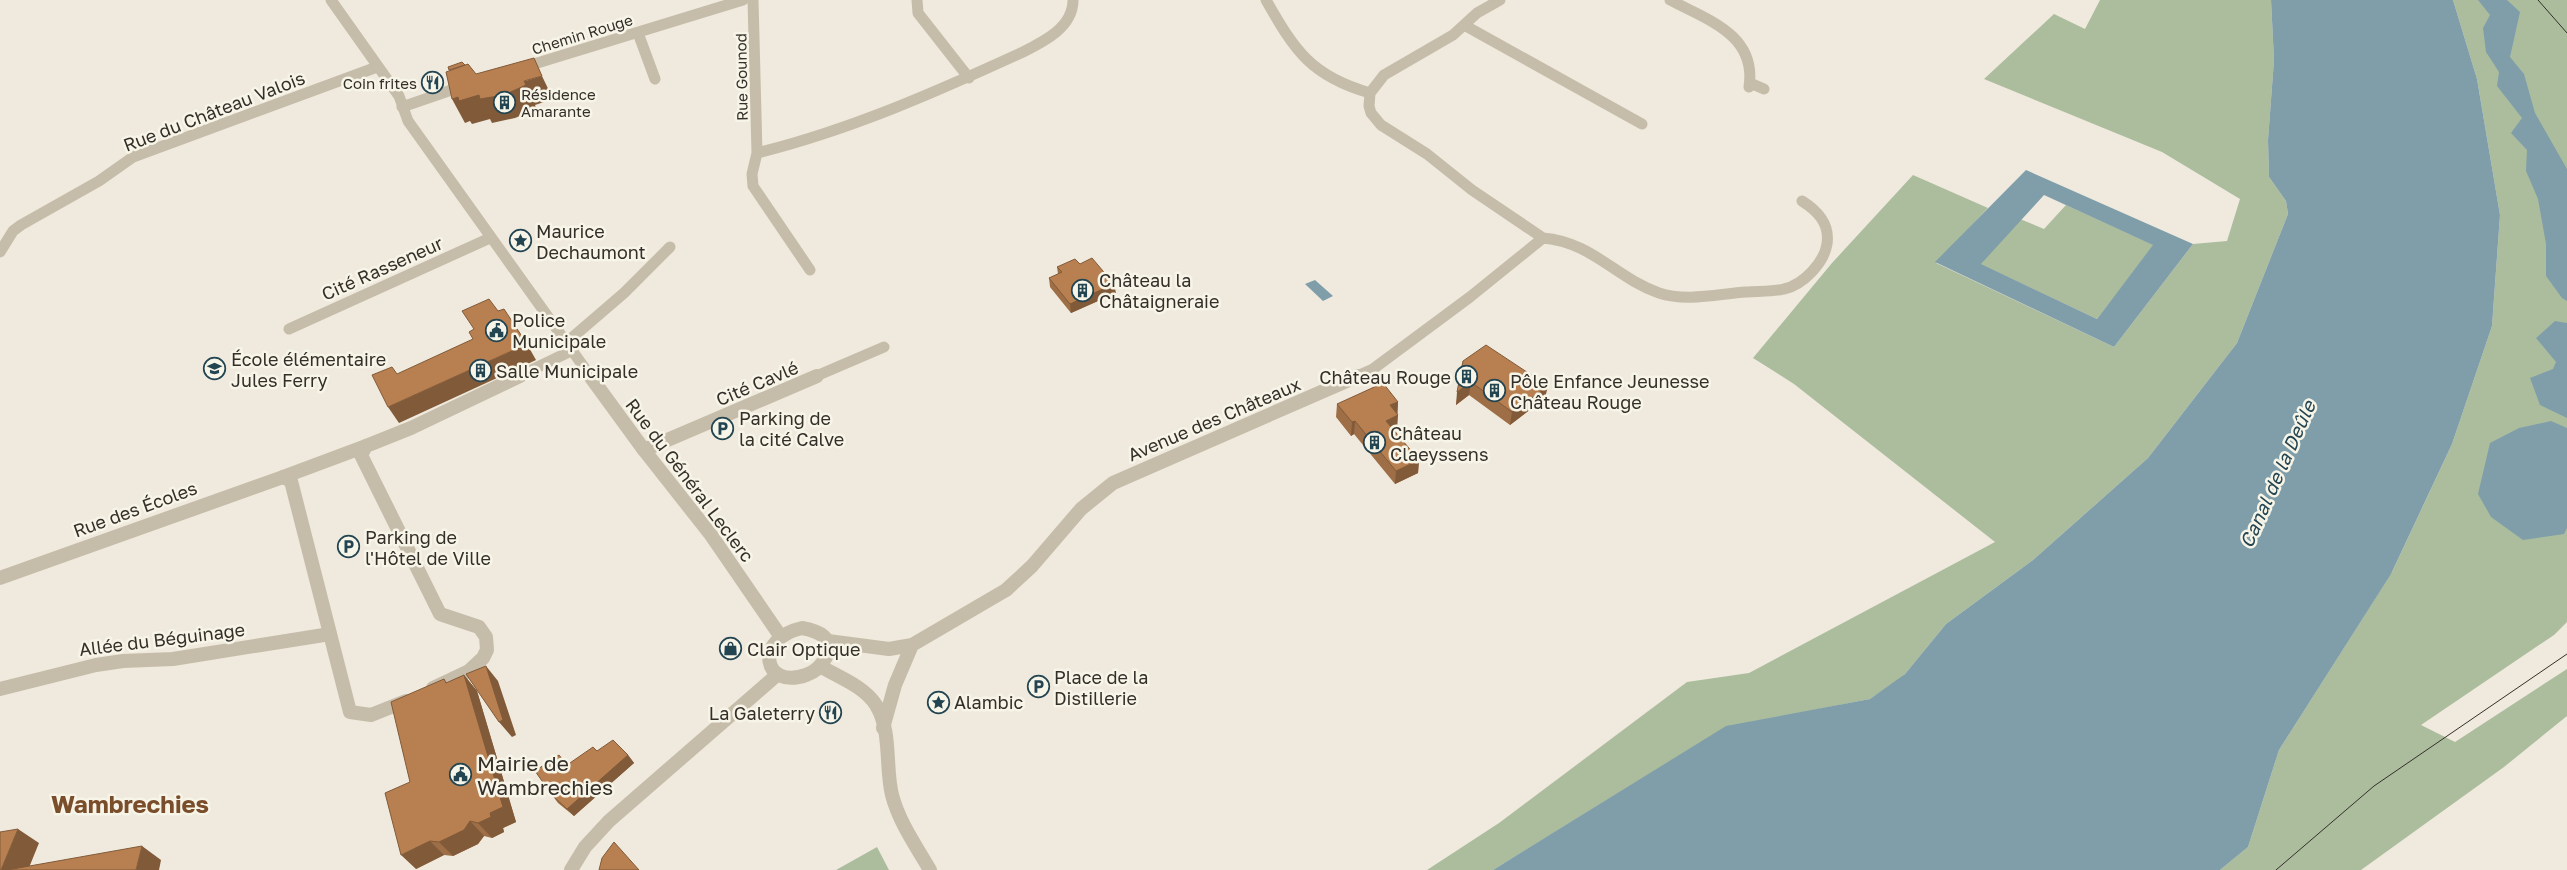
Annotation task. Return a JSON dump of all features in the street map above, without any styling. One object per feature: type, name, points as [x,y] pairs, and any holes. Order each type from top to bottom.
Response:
[{"type":"street","name":"Rue du Général Leclerc","points":[[331,0],[399,96],[402,107],[413,128],[490,238],[644,450],[711,535],[781,637]]},
{"type":"street","name":"Chemin Rouge","points":[[515,70],[743,0]]},
{"type":"street","name":"Rue Gounod","points":[[753,0],[757,153],[752,180],[755,192],[810,270]]},
{"type":"street","points":[[917,0],[918,13],[969,78]]},
{"type":"street","points":[[757,153],[806,141],[851,126],[969,78],[1048,38],[1068,19],[1073,9],[1073,0]]},
{"type":"street","points":[[1266,0],[1292,46],[1304,61],[1337,84],[1370,93]]},
{"type":"street","points":[[1500,0],[1477,13],[1453,35],[1384,75],[1370,93],[1371,113],[1381,125],[1427,154],[1472,190],[1542,238],[1567,240],[1658,293],[1684,297],[1771,291],[1796,285],[1819,264],[1828,247],[1826,225],[1818,212],[1802,201]]},
{"type":"street","points":[[1670,0],[1736,37],[1744,47],[1750,62],[1750,85],[1764,89]]},
{"type":"street","points":[[1464,26],[1642,124]]},
{"type":"street","points":[[638,33],[656,79]]},
{"type":"street","name":"Rue du Château Valois","points":[[0,252],[9,237],[21,224],[99,181],[133,157],[378,67]]},
{"type":"street","points":[[402,107],[479,81]]},
{"type":"street","name":"Cité Rasseneur","points":[[289,329],[490,238]]},
{"type":"street","name":"Avenue des Châteaux","points":[[912,645],[1006,590],[1032,566],[1081,509],[1113,483],[1373,369],[1470,297],[1542,238]]},
{"type":"street","points":[[282,477],[291,482],[350,712],[359,716],[395,706],[471,670],[486,654],[488,644],[484,634],[478,626],[440,614],[361,455],[366,446],[410,428],[570,346],[670,246]]},
{"type":"street","name":"Cité Cavlé","points":[[644,450],[884,347]]},
{"type":"street","name":"Rue des Écoles","points":[[0,578],[366,446]]},
{"type":"street","points":[[828,641],[828,652],[820,666],[799,677],[790,678],[778,674],[770,666],[769,655],[772,647],[781,637],[793,630],[806,628],[818,630],[828,641],[889,649],[912,645]]},
{"type":"street","name":"Allée du Béguinage","points":[[0,689],[96,665],[123,661],[173,659],[330,634]]},
{"type":"street","points":[[883,728],[895,685],[912,645]]},
{"type":"street","points":[[820,666],[868,696],[880,712],[889,778],[896,808],[930,870]]},
{"type":"street","points":[[571,870],[586,847],[609,821],[778,674]]},
{"type":"green space","points":[[2100,0],[2271,0],[2274,60],[2268,140],[2269,177],[2286,201],[2288,214],[2237,343],[2148,458],[2033,560],[1946,624],[1905,674],[1870,699],[1726,727],[1493,870],[1427,870],[1499,823],[1687,682],[1749,673],[1995,542],[1794,384],[1753,358],[1832,263],[1913,175],[1988,208],[1936,263],[2114,347],[2193,244],[2227,241],[2240,199],[2162,152],[1984,79],[2054,14],[2085,29]]},
{"type":"green space","points":[[2453,0],[2567,0],[2567,622],[2554,635],[2421,725],[2455,742],[2567,669],[2567,716],[2504,767],[2361,870],[2220,870],[2248,847],[2279,750],[2392,572],[2452,444],[2492,326],[2500,215],[2477,79]]},
{"type":"green space","points":[[2066,205],[2154,245],[2097,319],[1980,264],[2020,219],[2044,229]]},
{"type":"green space","points":[[877,847],[889,870],[836,870]]},
{"type":"water","name":"Canal de la Deûle","points":[[2271,0],[2453,0],[2477,79],[2500,215],[2492,326],[2452,444],[2391,574],[2279,750],[2248,847],[2220,870],[1493,870],[1726,726],[1870,699],[1905,674],[1946,624],[2033,560],[2148,458],[2237,343],[2288,214],[2286,201],[2269,177],[2268,140],[2274,60]]},
{"type":"water","points":[[2478,0],[2507,0],[2520,12],[2510,57],[2524,74],[2535,113],[2567,169],[2567,301],[2562,298],[2546,276],[2546,244],[2538,199],[2526,171],[2527,150],[2511,133],[2522,118],[2497,86],[2499,72],[2486,52],[2483,28],[2490,15]]},
{"type":"water","points":[[2026,170],[2193,244],[2114,347],[1935,262]],"holes":[[[2044,195],[2153,245],[2097,319],[1981,264]]]},
{"type":"water","points":[[1315,280],[1333,296],[1323,301],[1305,284]]},
{"type":"water","points":[[2555,321],[2567,323],[2567,418],[2540,405],[2530,378],[2553,369],[2556,362],[2536,338]]},
{"type":"water","points":[[2551,421],[2567,428],[2567,528],[2564,534],[2523,540],[2491,517],[2478,494],[2490,443],[2519,428]]},
{"type":"building","points":[[534,58],[542,76],[524,81],[526,85],[504,95],[480,99],[479,95],[459,101],[458,97],[452,99],[446,72],[468,64],[476,74]]},
{"type":"building","points":[[462,62],[465,65],[449,70],[448,67]]},
{"type":"building","name":"Château la Châtaigneraie","points":[[1092,258],[1114,284],[1070,304],[1049,278],[1062,272],[1057,267],[1075,259],[1080,264]]},
{"type":"building","points":[[489,299],[498,311],[504,309],[527,344],[388,407],[372,375],[392,367],[397,374],[473,339],[469,332],[474,329],[462,311]]},
{"type":"building","name":"Pôle Enfance Jeunesse Château Rouge","points":[[1486,345],[1548,386],[1512,412],[1471,382],[1457,392],[1463,361]]},
{"type":"building","points":[[1383,383],[1398,402],[1390,405],[1398,415],[1386,421],[1419,460],[1396,471],[1355,421],[1352,422],[1337,404]]},
{"type":"building","points":[[486,666],[503,720],[499,722],[466,674]]},
{"type":"building","name":"Mairie de Wambrechies","points":[[464,675],[503,807],[490,813],[491,817],[478,823],[470,821],[464,830],[439,842],[430,841],[401,855],[385,793],[410,782],[391,702],[444,679],[446,683]]},
{"type":"building","points":[[613,740],[628,755],[567,809],[552,795],[535,771],[559,755],[567,765],[593,747],[597,751]]},
{"type":"building","points":[[18,829],[1,870],[0,870],[0,832]]},
{"type":"building","points":[[614,842],[639,870],[599,870],[602,858]]},
{"type":"building","points":[[142,846],[136,870],[7,870]]},
{"type":"tram line","points":[[2538,0],[2567,33]]},
{"type":"tram line","points":[[2276,870],[2374,786],[2567,654]]},
{"type":"place","name":"Coin frites","points":[[433,83]]},
{"type":"place","name":"Résidence Amarante","points":[[505,103]]},
{"type":"place","name":"Maurice Dechaumont","points":[[520,241]]},
{"type":"place","name":"Château la Châtaigneraie","points":[[1083,290]]},
{"type":"place","name":"Police Municipale","points":[[496,330]]},
{"type":"place","name":"École élémentaire Jules Ferry","points":[[215,369]]},
{"type":"place","name":"Salle Municipale","points":[[480,371]]},
{"type":"place","name":"Château Rouge","points":[[1467,377]]},
{"type":"place","name":"Pôle Enfance Jeunesse Château Rouge","points":[[1494,391]]},
{"type":"place","name":"Parking de la cité Calve","points":[[723,428]]},
{"type":"place","name":"Château Claeyssens","points":[[1374,443]]},
{"type":"place","name":"Parking de l'Hôtel de Ville","points":[[349,547]]},
{"type":"place","name":"Clair Optique","points":[[731,649]]},
{"type":"place","name":"Place de la Distillerie","points":[[1038,687]]},
{"type":"place","name":"Alambic","points":[[938,702]]},
{"type":"place","name":"La Galeterry","points":[[831,713]]},
{"type":"place","name":"Mairie de Wambrechies","points":[[461,775]]},
{"type":"district","name":"Wambrechies","points":[[130,803]]}]
